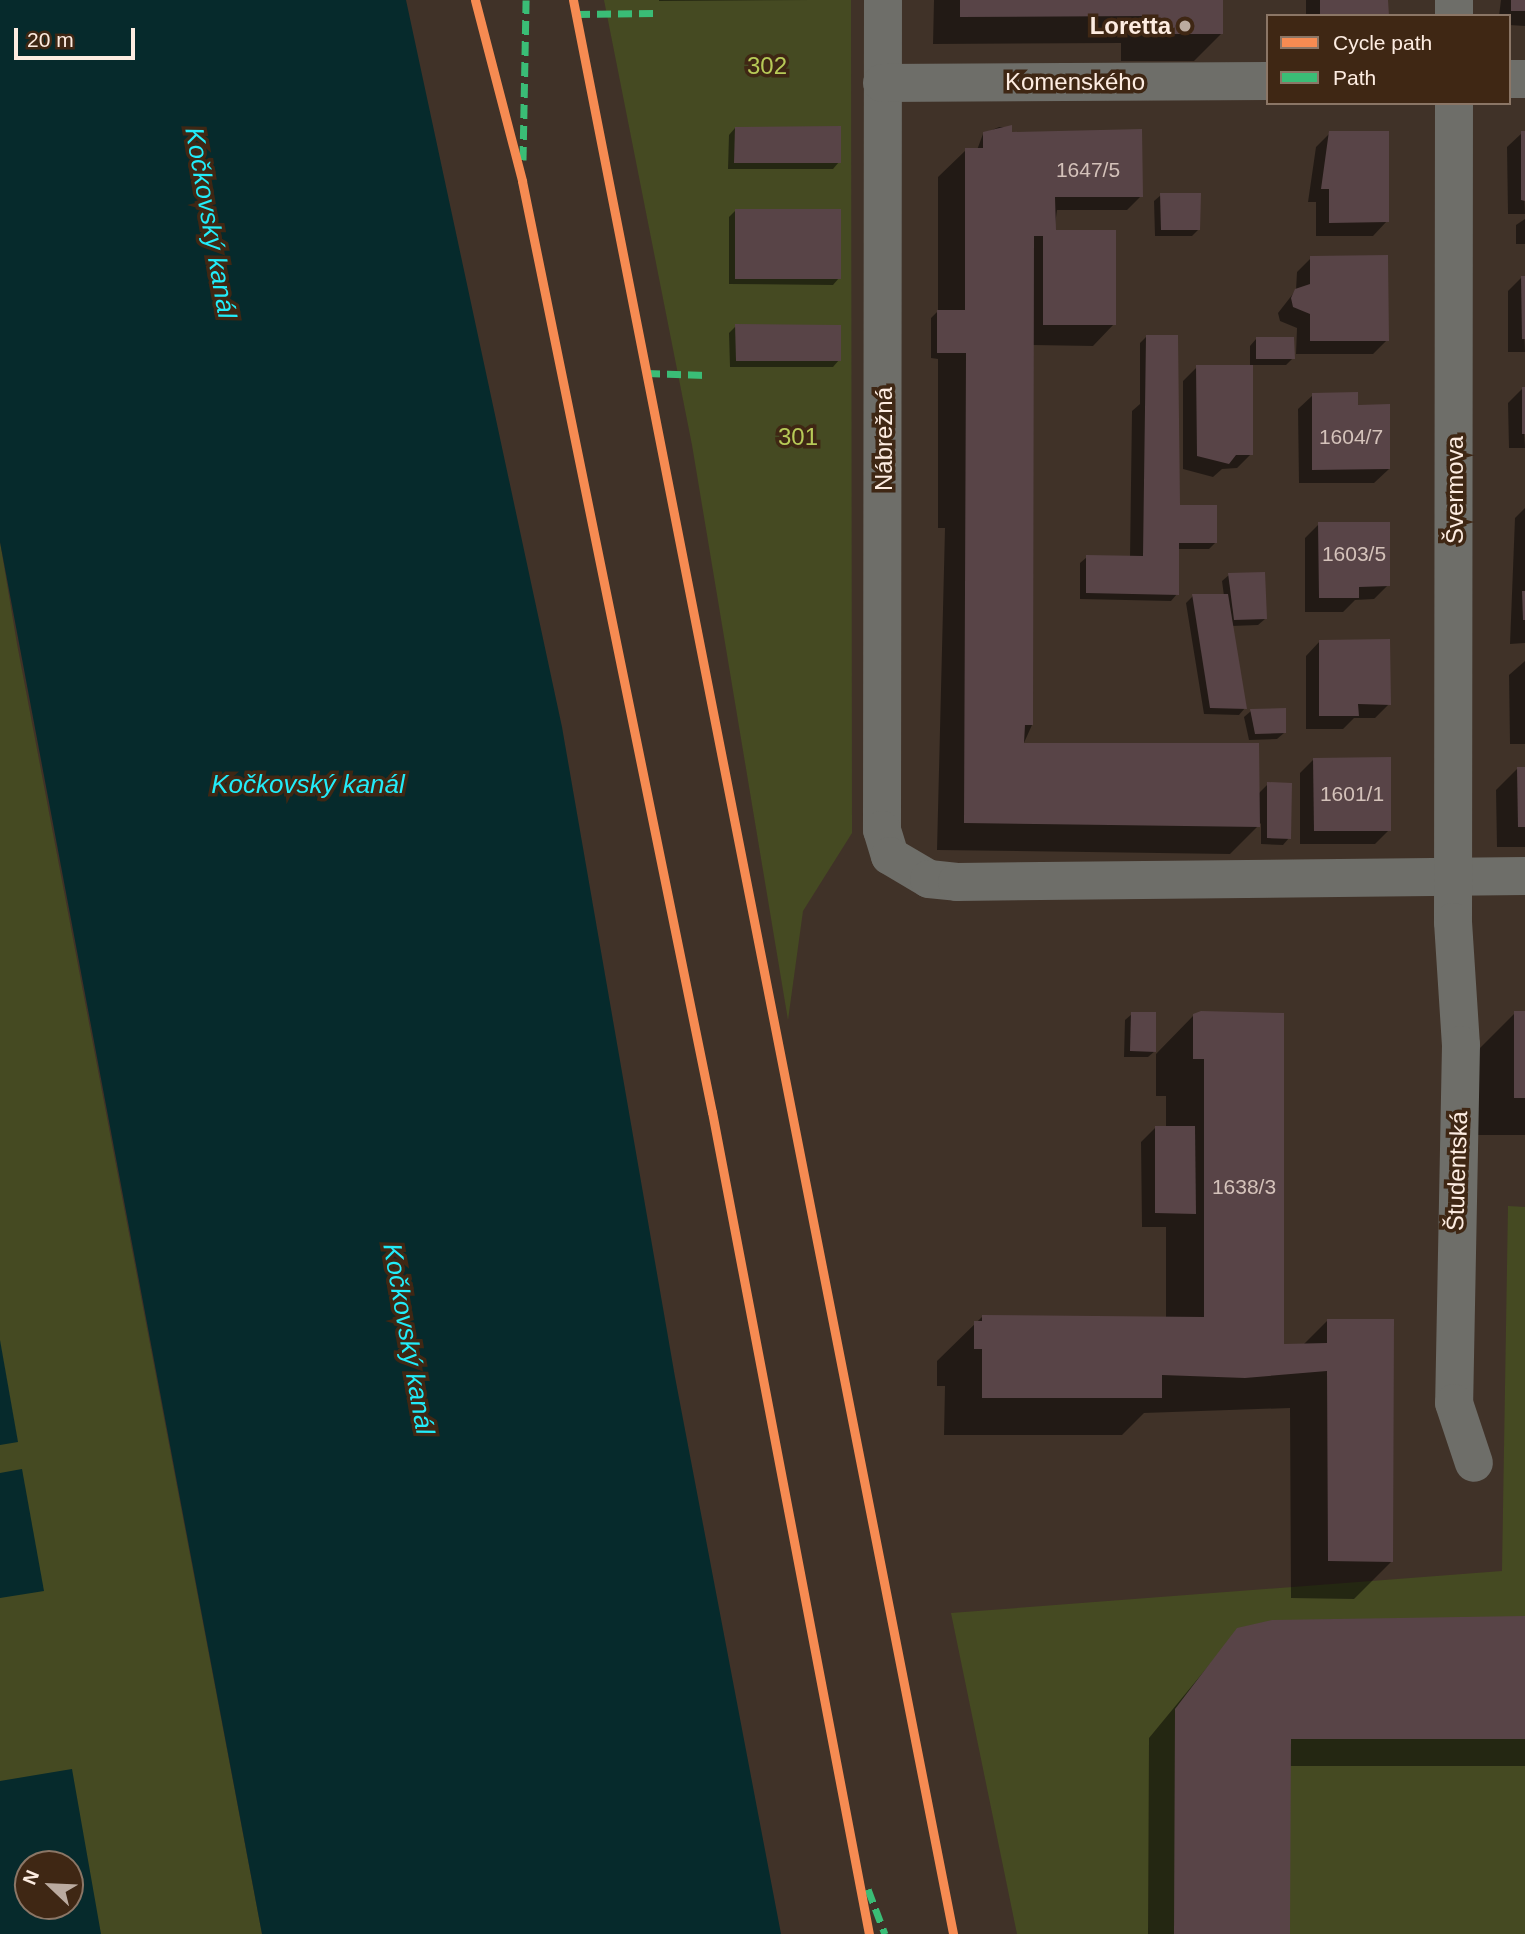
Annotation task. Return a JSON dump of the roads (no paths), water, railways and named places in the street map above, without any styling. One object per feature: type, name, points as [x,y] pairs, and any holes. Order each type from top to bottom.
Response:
[{"type":"street","name":"Nábrežná","points":[[883,0],[882,830],[890,856],[906,869],[957,882],[1457,876]]},
{"type":"street","name":"Komenského","points":[[882,83],[1266,81]]},
{"type":"street","name":"Švermova","points":[[1454,105],[1457,876]]},
{"type":"street","points":[[1457,876],[1525,876]]},
{"type":"street","name":"Študentská","points":[[1457,876],[1461,1045],[1454,1403],[1474,1463]]},
{"type":"water","name":"Kočkovský kanál","points":[[0,0],[406,0],[562,727],[675,1377],[781,1934],[262,1934],[0,542]]},
{"type":"water","points":[[0,1340],[18,1442],[0,1445]]},
{"type":"water","points":[[22,1469],[44,1591],[0,1598],[0,1473]]},
{"type":"water","points":[[72,1769],[101,1934],[0,1934],[0,1781]]},
{"type":"place","name":"Loretta","points":[[1185,26]]},
{"type":"park label","name":"302","points":[[767,66]]},
{"type":"park label","name":"301","points":[[798,437]]}]
